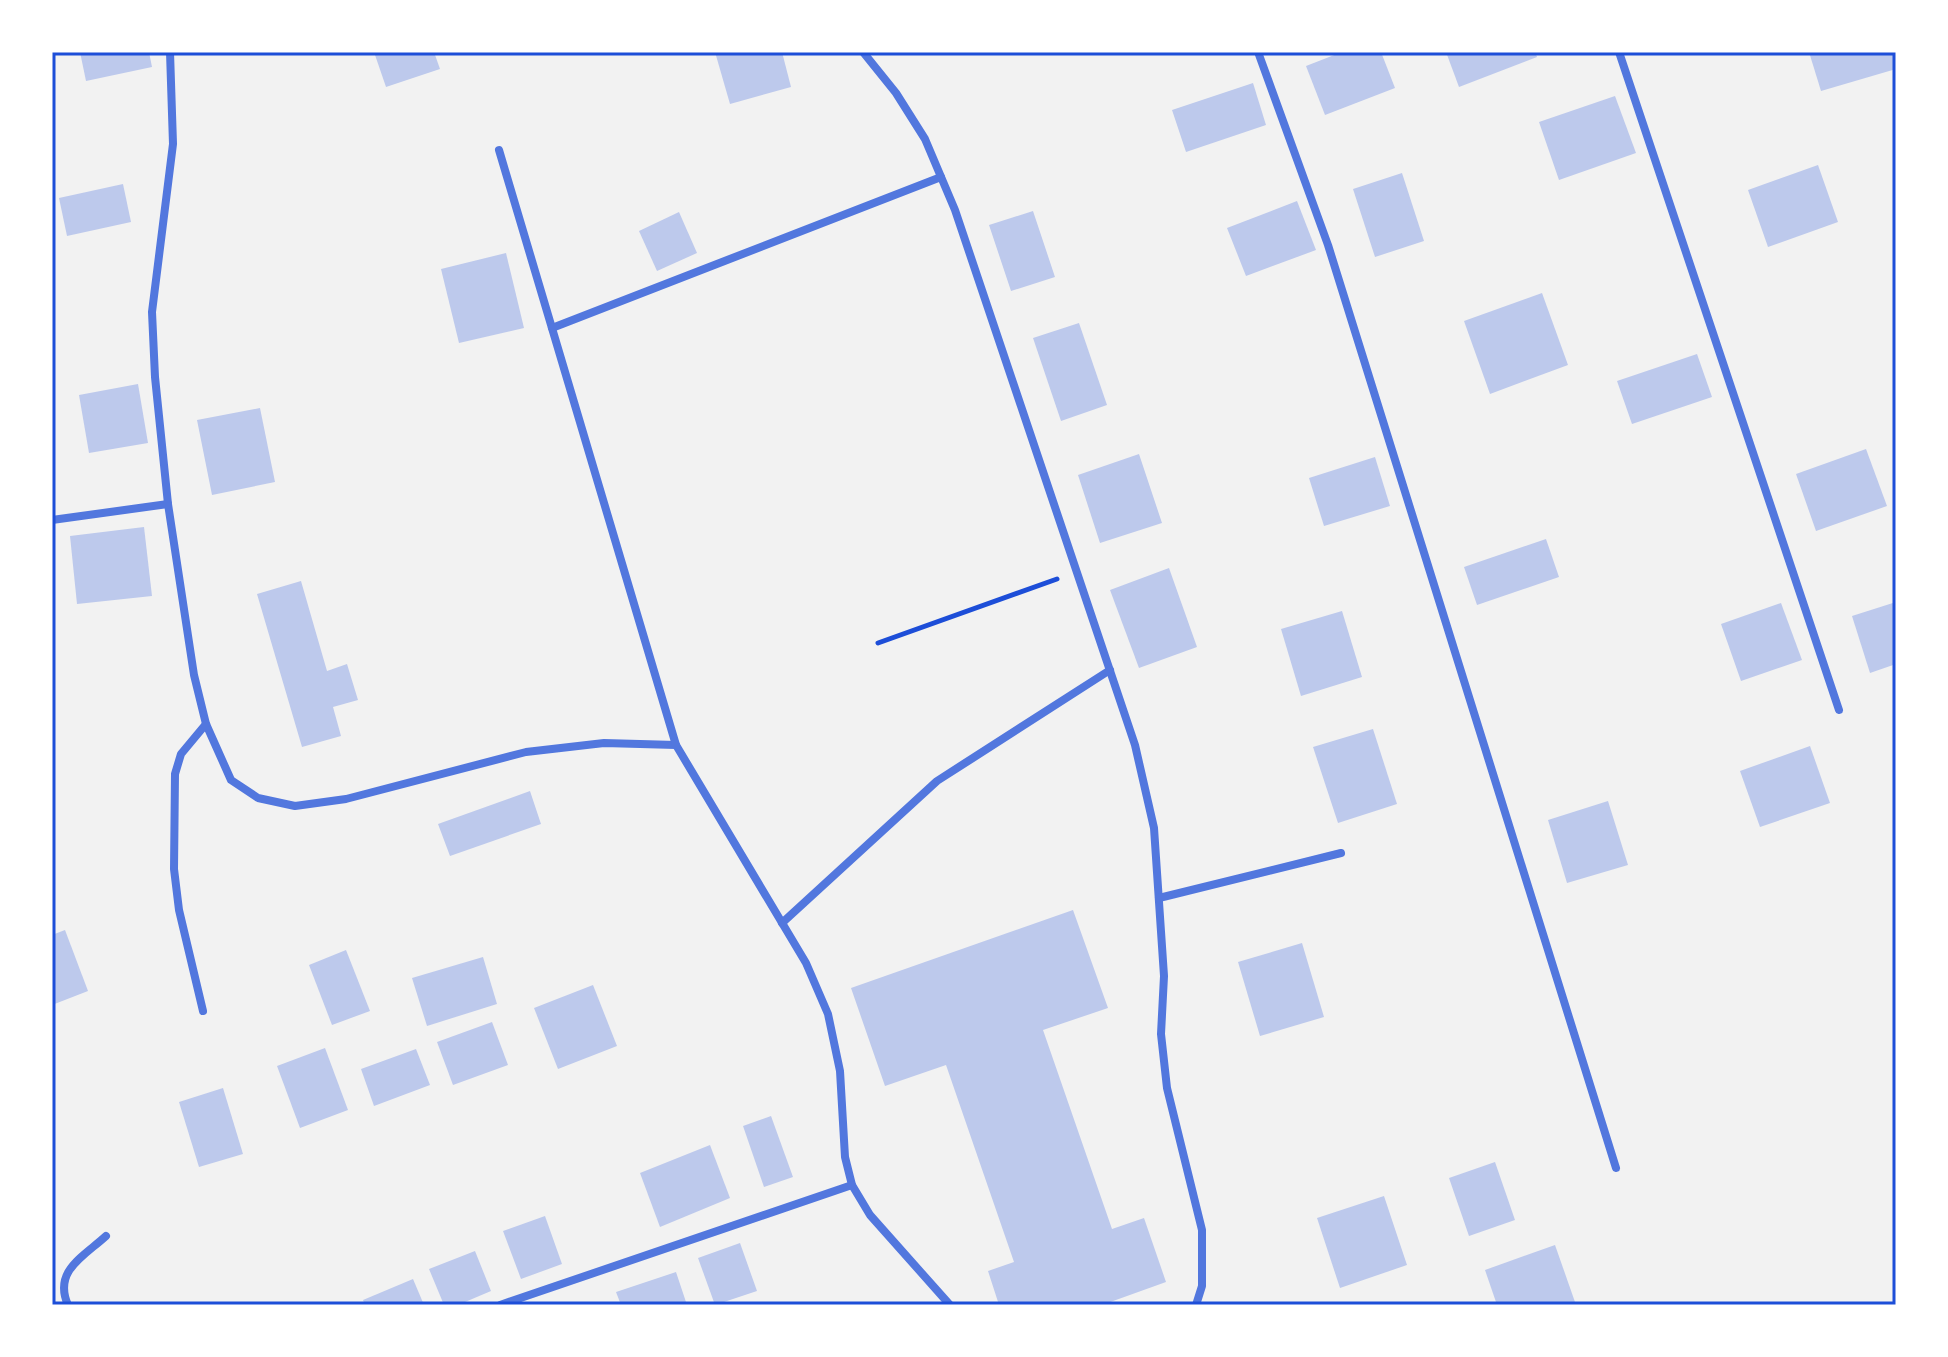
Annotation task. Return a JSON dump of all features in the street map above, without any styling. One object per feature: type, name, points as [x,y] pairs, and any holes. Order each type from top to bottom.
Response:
[{"type":"street","points":[[170,52],[173,144],[152,312],[155,377],[168,504],[194,675],[206,724],[231,780],[258,798],[295,806],[346,799],[526,752],[604,743],[676,745]]},
{"type":"street","points":[[863,52],[896,93],[925,139],[961,225],[1135,745],[1151,814],[1159,898],[1164,976],[1161,1034],[1167,1088],[1202,1230],[1202,1286],[1196,1305]]},
{"type":"street","points":[[1258,52],[1328,245],[1616,1168]]},
{"type":"street","points":[[1619,52],[1839,710]]},
{"type":"street","points":[[499,150],[676,745],[806,963],[828,1014],[840,1071],[845,1157],[852,1185],[870,1215],[950,1305]]},
{"type":"street","points":[[552,328],[941,177]]},
{"type":"street","points":[[52,520],[168,504]]},
{"type":"street","points":[[782,923],[937,781],[1110,670]]},
{"type":"street","points":[[203,1011],[179,910],[174,869],[175,774],[181,754],[206,724]]},
{"type":"street","points":[[1159,898],[1341,853]]},
{"type":"street","points":[[500,1305],[852,1185]]},
{"type":"street","points":[[68,1305],[62,1291],[68,1271],[106,1236]]},
{"type":"path","points":[[878,643],[1077,572]]},
{"type":"building","points":[[80,52],[149,52],[152,67],[86,81]]},
{"type":"building","points":[[374,52],[434,52],[440,69],[386,87]]},
{"type":"building","points":[[715,52],[782,52],[791,87],[730,104]]},
{"type":"building","points":[[1342,52],[1381,52],[1395,88],[1325,115],[1306,66]]},
{"type":"building","points":[[1446,52],[1535,52],[1537,57],[1459,87]]},
{"type":"building","points":[[1809,52],[1896,52],[1896,69],[1821,91]]},
{"type":"building","points":[[1253,83],[1266,125],[1186,152],[1172,110]]},
{"type":"building","points":[[1615,96],[1636,153],[1559,180],[1539,122]]},
{"type":"building","points":[[1818,165],[1838,222],[1768,247],[1748,190]]},
{"type":"building","points":[[1402,173],[1424,241],[1375,257],[1353,189]]},
{"type":"building","points":[[123,184],[131,222],[67,236],[59,198]]},
{"type":"building","points":[[1297,201],[1316,250],[1246,276],[1227,228]]},
{"type":"building","points":[[1033,211],[1055,277],[1011,291],[989,225]]},
{"type":"building","points":[[679,212],[697,253],[657,271],[639,231]]},
{"type":"building","points":[[506,253],[524,328],[459,343],[441,269]]},
{"type":"building","points":[[1542,293],[1568,365],[1490,394],[1464,321]]},
{"type":"building","points":[[1079,323],[1107,405],[1061,421],[1033,338]]},
{"type":"building","points":[[1697,354],[1712,397],[1632,424],[1617,381]]},
{"type":"building","points":[[138,384],[148,443],[89,453],[79,395]]},
{"type":"building","points":[[260,408],[275,482],[212,495],[197,420]]},
{"type":"building","points":[[1866,449],[1887,506],[1816,531],[1796,474]]},
{"type":"building","points":[[1139,454],[1162,523],[1100,543],[1078,475]]},
{"type":"building","points":[[1375,457],[1390,506],[1324,526],[1309,478]]},
{"type":"building","points":[[144,527],[152,596],[77,604],[70,536]]},
{"type":"building","points":[[1546,539],[1559,577],[1477,605],[1464,567]]},
{"type":"building","points":[[1169,568],[1197,647],[1139,668],[1110,590]]},
{"type":"building","points":[[301,581],[327,671],[347,664],[358,700],[333,707],[341,736],[302,747],[257,594]]},
{"type":"building","points":[[1896,602],[1896,664],[1870,673],[1852,616]]},
{"type":"building","points":[[1781,603],[1802,660],[1741,681],[1721,624]]},
{"type":"building","points":[[1342,611],[1362,677],[1301,696],[1281,629]]},
{"type":"building","points":[[1373,729],[1397,804],[1338,823],[1313,747]]},
{"type":"building","points":[[1810,746],[1830,803],[1760,827],[1740,771]]},
{"type":"building","points":[[530,791],[541,824],[450,856],[438,824]]},
{"type":"building","points":[[1608,801],[1628,865],[1567,883],[1548,820]]},
{"type":"building","points":[[1073,910],[1108,1008],[1043,1030],[1112,1229],[1144,1218],[1166,1282],[1102,1305],[999,1305],[988,1271],[1014,1262],[946,1065],[885,1086],[851,988]]},
{"type":"building","points":[[65,930],[88,991],[52,1005],[52,935]]},
{"type":"building","points":[[1302,943],[1324,1017],[1260,1036],[1238,962]]},
{"type":"building","points":[[346,950],[370,1011],[332,1025],[309,965]]},
{"type":"building","points":[[483,957],[497,1004],[427,1026],[412,978]]},
{"type":"building","points":[[593,985],[617,1046],[558,1069],[534,1008]]},
{"type":"building","points":[[492,1022],[508,1065],[453,1085],[437,1042]]},
{"type":"building","points":[[325,1048],[348,1110],[300,1128],[277,1066]]},
{"type":"building","points":[[416,1049],[430,1085],[374,1106],[361,1069]]},
{"type":"building","points":[[223,1088],[243,1154],[199,1167],[179,1102]]},
{"type":"building","points":[[771,1116],[793,1177],[764,1187],[743,1126]]},
{"type":"building","points":[[710,1145],[730,1198],[660,1227],[640,1173]]},
{"type":"building","points":[[1495,1162],[1515,1220],[1469,1236],[1449,1178]]},
{"type":"building","points":[[1384,1196],[1407,1265],[1340,1288],[1317,1218]]},
{"type":"building","points":[[545,1216],[562,1264],[521,1279],[503,1231]]},
{"type":"building","points":[[740,1243],[757,1291],[715,1305],[698,1258]]},
{"type":"building","points":[[1555,1245],[1575,1302],[1565,1305],[1497,1305],[1485,1270]]},
{"type":"building","points":[[475,1251],[491,1291],[458,1305],[444,1305],[429,1269]]},
{"type":"building","points":[[676,1272],[686,1302],[678,1305],[621,1305],[616,1292]]},
{"type":"building","points":[[413,1279],[424,1305],[365,1305],[363,1300]]}]
